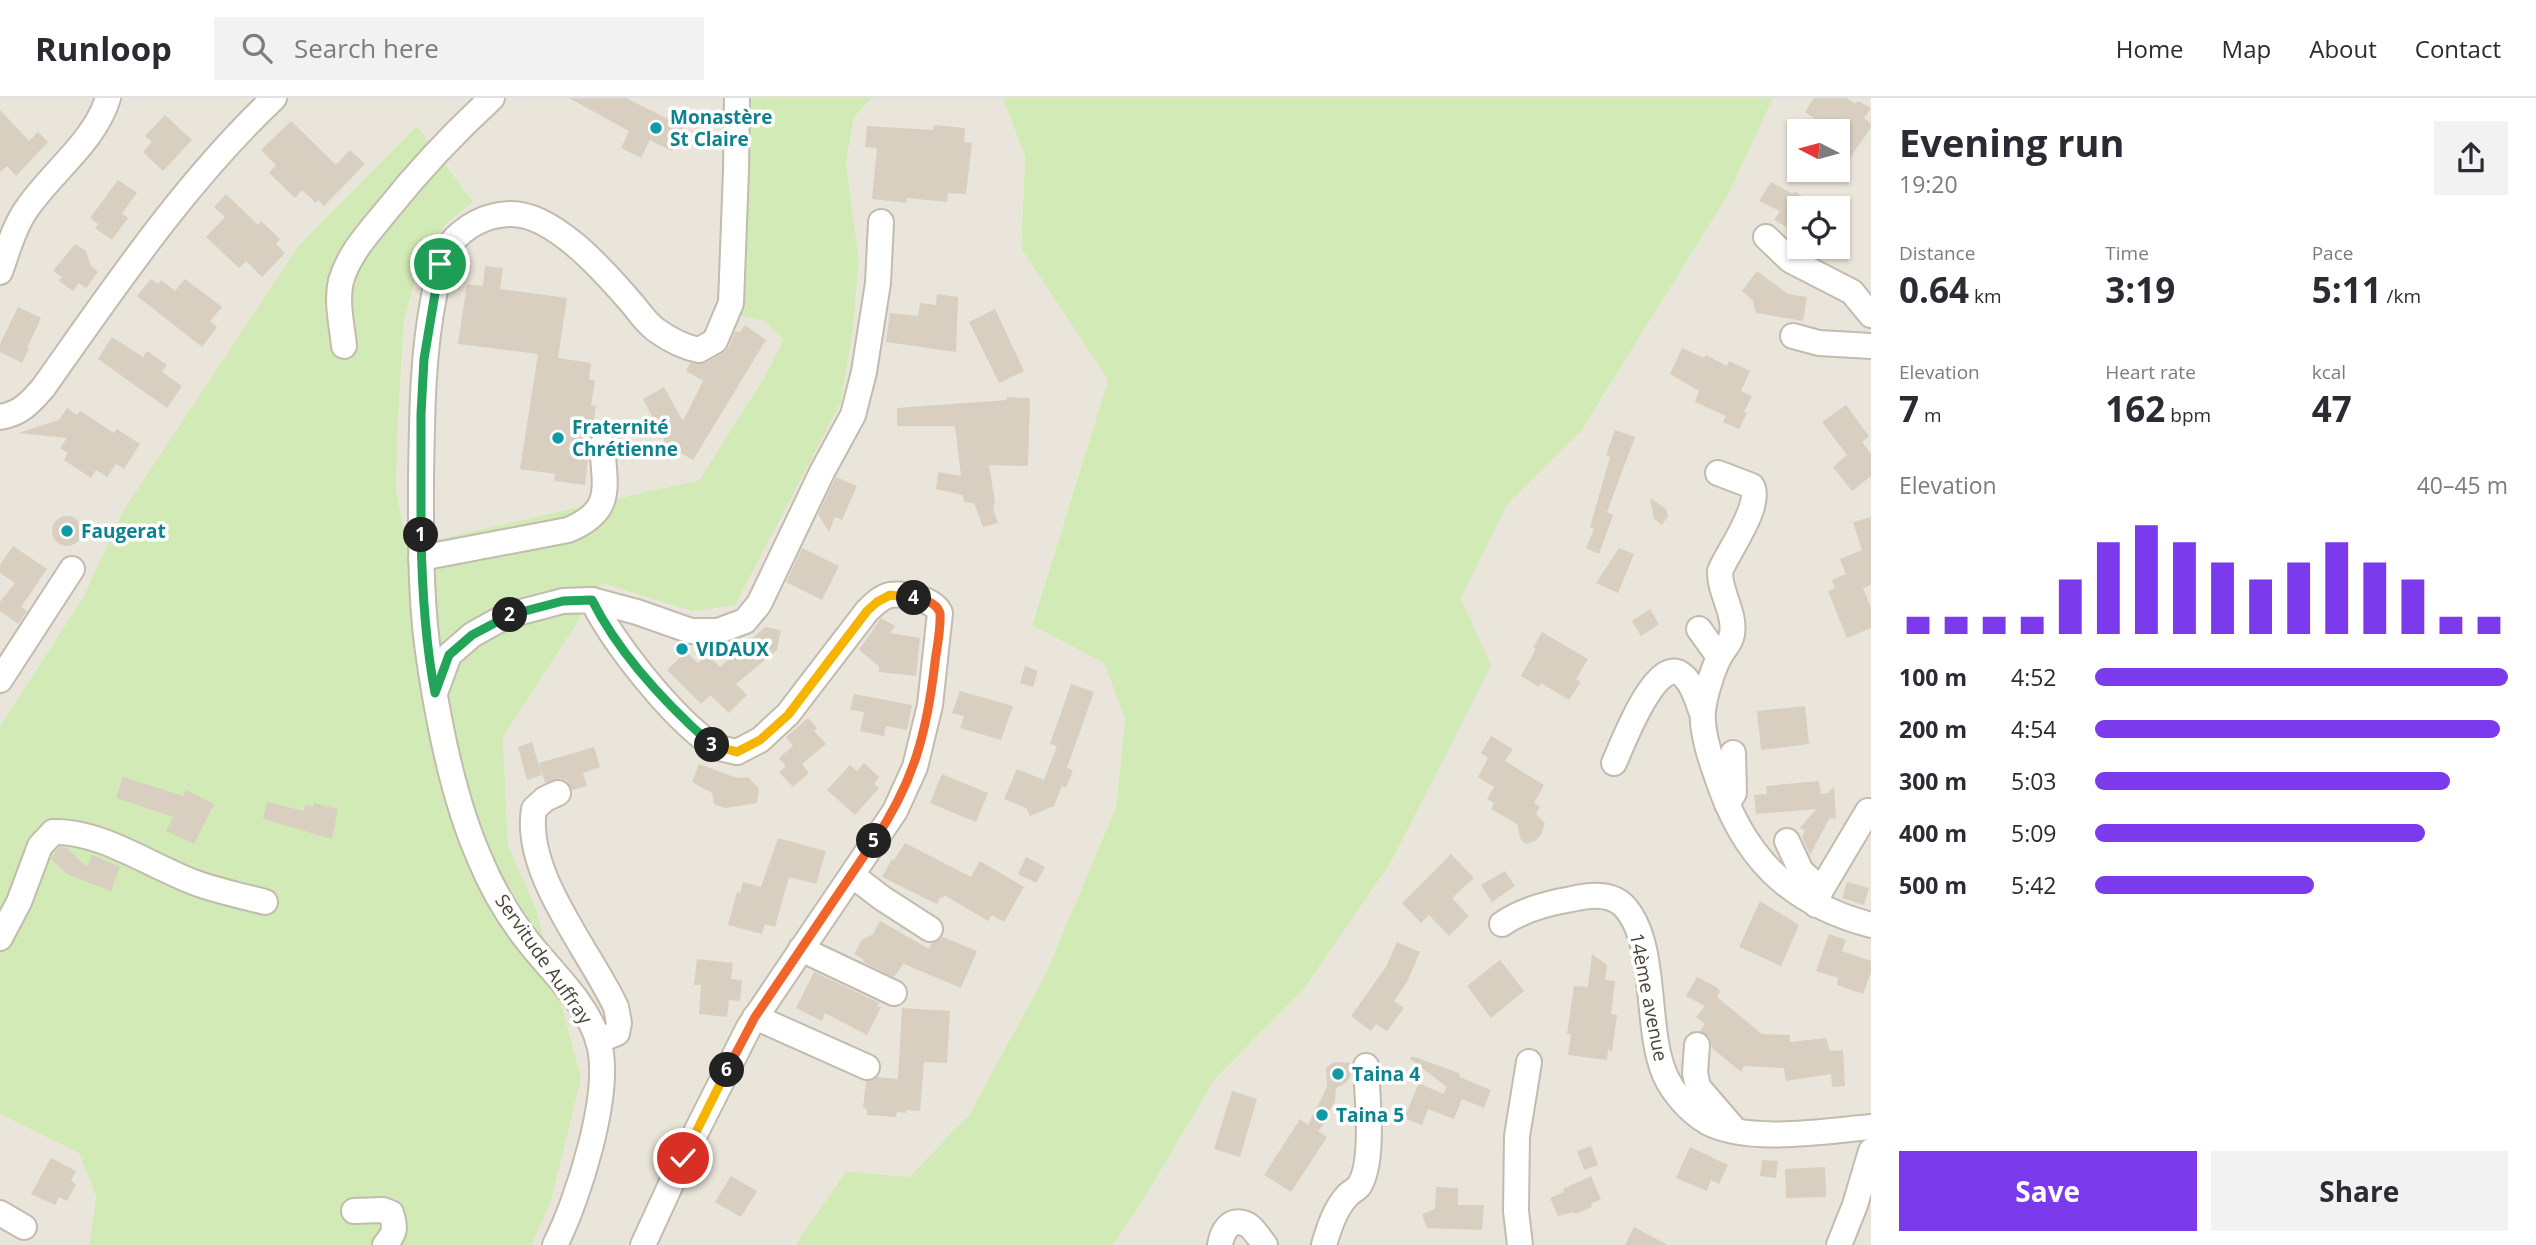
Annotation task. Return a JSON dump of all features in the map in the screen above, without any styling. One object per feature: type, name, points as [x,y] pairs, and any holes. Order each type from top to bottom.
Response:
[{"type":"street","points":[[0,272],[19,220],[47,181],[84,140],[103,113],[108,98]]},
{"type":"street","points":[[0,417],[24,409],[39,393],[170,212],[274,98]]},
{"type":"street","points":[[344,346],[340,306],[341,282],[359,243],[426,164],[492,98]]},
{"type":"street","name":"Servitude Auffray","points":[[555,1245],[567,1221],[586,1165],[598,1110],[601,1066],[598,1041],[588,1017],[522,934],[497,895],[478,856],[463,814],[435,693],[423,604],[421,414],[424,359],[440,264],[450,245],[472,224],[489,217],[513,214],[533,218],[561,234],[595,262],[653,328],[681,346],[699,350],[715,341],[731,303],[737,98]]},
{"type":"street","points":[[435,693],[449,655],[472,635],[506,616],[563,601],[592,600],[691,631],[718,631],[745,621],[759,604],[822,472],[853,415],[864,372],[878,283],[881,222]]},
{"type":"street","points":[[1766,237],[1790,260],[1852,292],[1871,314]]},
{"type":"street","points":[[1793,336],[1819,343],[1871,346]]},
{"type":"street","points":[[421,558],[568,530],[589,520],[600,510],[604,491],[602,445]]},
{"type":"street","points":[[1702,713],[1719,657],[1732,632],[1720,570],[1753,508],[1755,492],[1752,486],[1718,473]]},
{"type":"street","points":[[0,680],[72,569]]},
{"type":"street","points":[[592,600],[612,634],[652,687],[713,746],[737,752],[760,740],[788,715],[867,611],[883,597],[897,595],[938,607],[940,620],[930,705],[915,767],[895,811],[755,1017],[683,1158],[643,1245]]},
{"type":"street","points":[[1699,629],[1719,657]]},
{"type":"street","points":[[1614,764],[1649,689],[1664,674],[1673,671],[1681,674],[1692,688],[1702,713],[1710,756],[1726,804],[1741,833],[1763,862],[1788,888],[1818,897]]},
{"type":"street","points":[[1726,804],[1734,793],[1732,753]]},
{"type":"street","points":[[558,793],[545,799],[534,809],[533,832],[545,880],[616,1007],[619,1023],[617,1033],[598,1041]]},
{"type":"street","points":[[1818,897],[1868,811]]},
{"type":"street","points":[[0,938],[19,902],[40,846],[53,832],[69,831],[197,883],[265,902]]},
{"type":"street","points":[[1787,841],[1801,871],[1818,897],[1837,915],[1871,925]]},
{"type":"street","points":[[852,875],[881,898],[930,929]]},
{"type":"street","name":"14ème avenue","points":[[1502,924],[1515,915],[1580,897],[1607,897],[1622,904],[1635,923],[1644,950],[1654,1032],[1665,1075],[1675,1093],[1692,1111],[1707,1122],[1753,1133],[1871,1127]]},
{"type":"street","points":[[801,949],[894,993]]},
{"type":"street","points":[[755,1017],[867,1067]]},
{"type":"street","points":[[1697,1045],[1695,1073],[1698,1087],[1735,1130]]},
{"type":"street","points":[[1324,1245],[1332,1222],[1348,1195],[1359,1188],[1365,1172],[1368,1136],[1366,1066]]},
{"type":"street","points":[[1520,1245],[1516,1211],[1521,1066]]},
{"type":"street","points":[[1837,1236],[1856,1205],[1871,1151]]},
{"type":"street","points":[[354,1211],[376,1209],[391,1213],[396,1224],[395,1231],[385,1245]]},
{"type":"street","points":[[0,1213],[24,1227]]},
{"type":"street","points":[[1220,1245],[1222,1233],[1236,1222],[1245,1224],[1259,1243]]},
{"type":"shaded area","points":[[0,98],[747,98],[765,321],[783,340],[764,378],[699,480],[407,546],[396,489],[404,320],[422,255],[448,222],[473,202],[417,126],[299,245],[124,509],[84,596],[0,726]]},
{"type":"shaded area","points":[[872,98],[1003,98],[1025,157],[1021,248],[1108,380],[1032,624],[1104,663],[1125,719],[1116,807],[1045,975],[969,1115],[909,1177],[846,1171],[795,1245],[532,1245],[551,1201],[535,906],[508,845],[503,737],[603,583],[841,402],[853,331],[859,260],[846,163],[854,117]]},
{"type":"shaded area","points":[[1773,98],[1871,98],[1871,1245],[1113,1245],[1145,1197],[1215,1079],[1303,990],[1390,864],[1490,666],[1461,598],[1508,503],[1581,431],[1728,195]]},
{"type":"shaded area","points":[[0,1114],[79,1152],[96,1195],[89,1245],[0,1245]]},
{"type":"green space","points":[[747,98],[872,98],[854,117],[846,163],[859,260],[853,331],[841,402],[735,605],[692,611],[603,583],[503,737],[508,845],[535,906],[581,1078],[551,1201],[532,1245],[89,1245],[96,1196],[79,1153],[0,1114],[0,726],[84,596],[124,509],[299,245],[417,126],[473,202],[448,222],[422,255],[404,320],[396,489],[407,546],[699,480],[764,378],[783,340],[765,321],[739,315]]},
{"type":"green space","points":[[1003,98],[1773,98],[1728,195],[1581,431],[1508,503],[1461,598],[1491,666],[1390,864],[1303,990],[1215,1079],[1145,1197],[1113,1245],[795,1245],[846,1171],[909,1177],[969,1115],[1045,975],[1116,807],[1125,719],[1104,663],[1032,625],[1108,380],[1021,248],[1025,157]]},
{"type":"building","name":"Monastère St Claire","points":[[569,98],[626,98],[684,127],[672,151],[650,140],[641,158],[621,148],[629,131]]},
{"type":"building","points":[[1814,98],[1847,98],[1855,104],[1858,101],[1871,108],[1864,118],[1871,127],[1850,158],[1850,119],[1815,119],[1805,112]]},
{"type":"building","points":[[0,110],[29,141],[38,132],[48,142],[16,176],[7,166],[0,172]]},
{"type":"building","points":[[165,115],[192,140],[163,171],[143,152],[152,142],[145,136]]},
{"type":"building","points":[[291,121],[336,165],[350,150],[365,164],[324,206],[318,200],[316,203],[302,190],[295,198],[269,173],[276,165],[261,150]]},
{"type":"building","points":[[934,125],[965,128],[964,142],[972,143],[966,194],[948,193],[947,202],[907,198],[907,203],[872,199],[877,148],[865,147],[867,126],[933,130]]},
{"type":"building","points":[[118,180],[137,193],[122,213],[128,218],[112,240],[95,228],[98,224],[90,218]]},
{"type":"building","points":[[1771,182],[1802,196],[1787,196],[1787,227],[1774,220],[1780,211],[1759,201]]},
{"type":"building","points":[[226,194],[258,225],[261,221],[280,239],[276,244],[285,253],[262,277],[246,261],[239,268],[206,237],[225,217],[214,207]]},
{"type":"building","points":[[75,244],[86,251],[91,266],[98,272],[86,288],[79,283],[73,291],[59,281],[62,277],[53,271]]},
{"type":"building","points":[[485,266],[503,268],[500,289],[567,298],[558,358],[591,363],[589,379],[595,381],[591,405],[596,406],[592,434],[587,446],[585,485],[554,481],[555,474],[520,469],[538,354],[458,344],[467,284],[483,286]]},
{"type":"building","points":[[1757,271],[1788,294],[1807,297],[1803,321],[1756,313],[1753,301],[1742,291]]},
{"type":"building","points":[[151,279],[158,284],[161,280],[175,291],[185,279],[222,307],[210,321],[217,327],[202,347],[137,296]]},
{"type":"building","points":[[937,294],[958,297],[956,352],[886,342],[890,313],[918,316],[920,303],[936,305]]},
{"type":"building","points":[[18,307],[41,318],[22,363],[0,352],[0,344]]},
{"type":"building","points":[[995,309],[1024,371],[999,383],[969,322]]},
{"type":"building","points":[[745,325],[766,340],[693,460],[664,443],[643,399],[664,387],[683,421],[703,381],[686,371],[690,363],[705,363],[722,354],[729,347],[735,331],[740,332]]},
{"type":"building","points":[[112,337],[143,357],[147,351],[167,365],[162,372],[182,386],[167,408],[98,359]]},
{"type":"building","points":[[1682,348],[1704,358],[1706,355],[1727,366],[1729,361],[1750,371],[1741,391],[1752,396],[1739,429],[1723,422],[1726,416],[1695,402],[1699,391],[1670,374]]},
{"type":"building","points":[[1006,397],[1030,398],[1028,466],[989,465],[995,502],[993,509],[998,523],[983,527],[974,503],[964,502],[963,495],[936,489],[938,472],[961,476],[955,426],[897,426],[897,408],[1007,400]]},
{"type":"building","points":[[1846,405],[1869,436],[1862,442],[1871,454],[1871,476],[1852,491],[1833,467],[1847,455],[1822,422]]},
{"type":"building","points":[[67,408],[77,415],[80,411],[114,433],[117,429],[140,444],[124,469],[116,464],[107,477],[96,470],[91,478],[64,460],[68,453],[60,448],[67,438],[18,433],[59,420]]},
{"type":"building","points":[[1615,430],[1635,437],[1607,512],[1613,515],[1599,554],[1586,548],[1594,529],[1590,527],[1610,457],[1606,455]]},
{"type":"building","points":[[836,477],[857,486],[842,520],[835,517],[829,532],[818,514]]},
{"type":"building","points":[[1650,498],[1666,509],[1668,516],[1662,525],[1654,519]]},
{"type":"building","name":"Faugerat","points":[[67,516],[78,520],[82,531],[78,542],[67,546],[56,542],[52,531],[56,520]]},
{"type":"building","points":[[1871,517],[1871,585],[1863,588],[1871,608],[1871,628],[1847,638],[1828,591],[1835,588],[1832,580],[1846,574],[1840,559],[1862,550],[1853,522]]},
{"type":"building","points":[[13,546],[47,569],[21,607],[27,611],[18,624],[0,611],[0,602],[15,583],[0,573],[0,565]]},
{"type":"building","points":[[802,548],[839,566],[822,600],[786,582]]},
{"type":"building","points":[[1619,548],[1634,554],[1618,593],[1596,583]]},
{"type":"building","points":[[1650,609],[1659,624],[1641,636],[1632,621]]},
{"type":"building","points":[[881,618],[895,626],[890,633],[920,638],[916,676],[879,672],[879,666],[859,650]]},
{"type":"building","points":[[765,627],[781,630],[777,650],[736,684],[747,695],[729,713],[710,695],[701,704],[667,670],[686,652],[698,663],[707,654],[720,667]]},
{"type":"building","points":[[1542,632],[1588,659],[1576,679],[1581,682],[1569,700],[1541,683],[1539,687],[1521,676]]},
{"type":"building","points":[[1025,666],[1038,671],[1033,687],[1020,683]]},
{"type":"building","points":[[1071,684],[1094,692],[1067,768],[1073,770],[1066,788],[1062,786],[1054,806],[1030,816],[1026,808],[1004,799],[1017,769],[1044,780],[1057,746],[1050,744]]},
{"type":"building","points":[[960,691],[1013,706],[1001,740],[960,728],[964,716],[952,713]]},
{"type":"building","points":[[854,694],[912,705],[907,730],[886,726],[884,736],[860,731],[864,712],[850,710]]},
{"type":"building","points":[[1805,706],[1809,744],[1761,750],[1757,711]]},
{"type":"building","points":[[808,718],[817,728],[814,731],[826,744],[802,764],[809,773],[793,787],[779,772],[786,766],[779,758],[793,746],[786,737]]},
{"type":"building","points":[[1491,736],[1513,749],[1505,761],[1544,785],[1534,803],[1540,807],[1536,814],[1545,823],[1541,835],[1535,841],[1525,844],[1520,838],[1517,824],[1491,809],[1494,803],[1487,799],[1494,787],[1478,777],[1488,758],[1481,753]]},
{"type":"building","points":[[532,742],[542,775],[527,780],[518,747]]},
{"type":"building","points":[[594,747],[600,767],[583,773],[587,786],[572,790],[567,781],[560,778],[545,783],[539,763]]},
{"type":"building","points":[[864,763],[879,777],[874,784],[879,788],[855,815],[827,790],[850,765],[857,771]]},
{"type":"building","points":[[699,764],[737,778],[748,777],[759,789],[757,803],[725,808],[714,804],[712,793],[692,782]]},
{"type":"building","points":[[942,774],[988,793],[976,822],[930,803]]},
{"type":"building","points":[[123,777],[183,796],[186,790],[214,804],[194,844],[166,831],[173,817],[116,798]]},
{"type":"building","points":[[1819,781],[1821,794],[1828,793],[1834,786],[1836,818],[1829,819],[1810,855],[1802,837],[1805,830],[1800,828],[1816,809],[1756,814],[1754,795],[1767,794],[1766,786]]},
{"type":"building","points":[[267,802],[304,811],[305,805],[313,807],[314,803],[338,809],[332,839],[263,819]]},
{"type":"building","points":[[778,838],[826,851],[816,884],[789,877],[775,927],[765,924],[762,934],[728,925],[737,892],[740,893],[743,882],[761,887]]},
{"type":"building","points":[[905,843],[971,877],[980,861],[1024,887],[1004,922],[992,915],[988,921],[944,895],[937,904],[882,877]]},
{"type":"building","points":[[59,847],[67,848],[87,867],[92,855],[120,867],[111,890],[113,892],[67,874],[51,859]]},
{"type":"building","points":[[1451,854],[1474,878],[1452,898],[1469,916],[1449,936],[1429,915],[1421,923],[1402,903]]},
{"type":"building","points":[[1026,857],[1045,867],[1036,883],[1018,874]]},
{"type":"building","points":[[1505,871],[1515,886],[1492,902],[1481,885]]},
{"type":"building","points":[[1847,882],[1869,888],[1864,905],[1842,898]]},
{"type":"building","points":[[1760,901],[1799,925],[1781,966],[1739,947]]},
{"type":"building","points":[[880,921],[929,949],[932,943],[943,937],[977,951],[961,988],[904,964],[905,961],[894,977],[863,962],[864,960],[854,954],[862,940],[873,934]]},
{"type":"building","points":[[1829,934],[1846,940],[1842,951],[1871,961],[1871,972],[1863,994],[1837,985],[1838,978],[1816,971]]},
{"type":"building","points":[[1397,942],[1420,952],[1407,982],[1394,1001],[1404,1008],[1387,1031],[1376,1024],[1371,1031],[1351,1016],[1386,967]]},
{"type":"building","points":[[1592,954],[1607,965],[1605,980],[1615,981],[1611,1014],[1617,1015],[1612,1051],[1608,1050],[1607,1060],[1568,1055],[1571,1034],[1567,1034],[1574,986],[1588,987]]},
{"type":"building","points":[[697,959],[733,963],[731,979],[742,980],[740,1001],[729,1000],[727,1017],[699,1014],[701,985],[694,985]]},
{"type":"building","points":[[1500,960],[1524,991],[1491,1018],[1467,986]]},
{"type":"building","points":[[814,972],[880,1003],[877,1006],[881,1007],[867,1035],[825,1013],[822,1021],[796,1008]]},
{"type":"building","points":[[1697,977],[1716,987],[1720,991],[1717,997],[1762,1034],[1790,1035],[1790,1042],[1826,1038],[1830,1051],[1843,1050],[1845,1086],[1832,1087],[1831,1074],[1786,1081],[1784,1068],[1744,1066],[1741,1072],[1712,1048],[1710,1038],[1700,1031],[1705,1024],[1696,1017],[1705,1006],[1686,996]]},
{"type":"building","points":[[902,1008],[950,1011],[947,1063],[924,1062],[920,1111],[897,1112],[896,1117],[867,1115],[867,1109],[863,1108],[866,1081],[877,1077],[898,1079]]},
{"type":"building","points":[[1412,1056],[1459,1073],[1460,1077],[1491,1090],[1484,1108],[1462,1099],[1454,1119],[1428,1109],[1422,1125],[1404,1118],[1419,1083],[1443,1094],[1447,1087],[1410,1059]]},
{"type":"building","points":[[1334,1062],[1351,1063],[1350,1077],[1346,1083],[1336,1088],[1335,1102],[1329,1111],[1330,1117],[1318,1131],[1327,1137],[1291,1192],[1264,1175],[1300,1119],[1308,1125],[1327,1087],[1326,1068]]},
{"type":"building","points":[[1232,1091],[1257,1099],[1240,1157],[1214,1149]]},
{"type":"building","points":[[1591,1146],[1598,1165],[1584,1170],[1577,1151]]},
{"type":"building","points":[[1690,1147],[1728,1165],[1719,1184],[1711,1180],[1707,1191],[1676,1178]]},
{"type":"building","points":[[51,1158],[76,1171],[71,1181],[76,1184],[67,1201],[59,1197],[55,1205],[31,1194]]},
{"type":"building","points":[[1762,1160],[1778,1161],[1776,1178],[1760,1176]]},
{"type":"building","points":[[1825,1167],[1826,1197],[1786,1198],[1785,1169]]},
{"type":"building","points":[[731,1176],[757,1191],[741,1217],[715,1202]]},
{"type":"building","points":[[1591,1176],[1601,1199],[1591,1204],[1592,1207],[1575,1214],[1574,1212],[1558,1216],[1550,1198]]},
{"type":"building","points":[[1436,1187],[1458,1188],[1458,1205],[1484,1205],[1482,1230],[1427,1228],[1422,1214],[1435,1209]]},
{"type":"building","points":[[1634,1227],[1668,1245],[1625,1245]]},
{"type":"place","name":"Monastère St Claire","points":[[656,128]]},
{"type":"place","name":"Fraternité Chrétienne","points":[[558,438]]},
{"type":"place","name":"Faugerat","points":[[67,531]]},
{"type":"place","name":"VIDAUX","points":[[682,649]]},
{"type":"place","name":"Taina 4","points":[[1338,1074]]},
{"type":"place","name":"Taina 5","points":[[1322,1115]]},
{"type":"route","points":[[440,264],[424,359],[421,414],[422,592],[435,693],[449,655],[472,635],[506,616],[563,601],[592,600],[612,634],[652,687],[713,746],[737,752],[760,740],[788,715],[867,611],[883,597],[897,595],[925,601],[938,607],[940,613],[930,705],[915,767],[895,811],[753,1020],[683,1158]]}]
